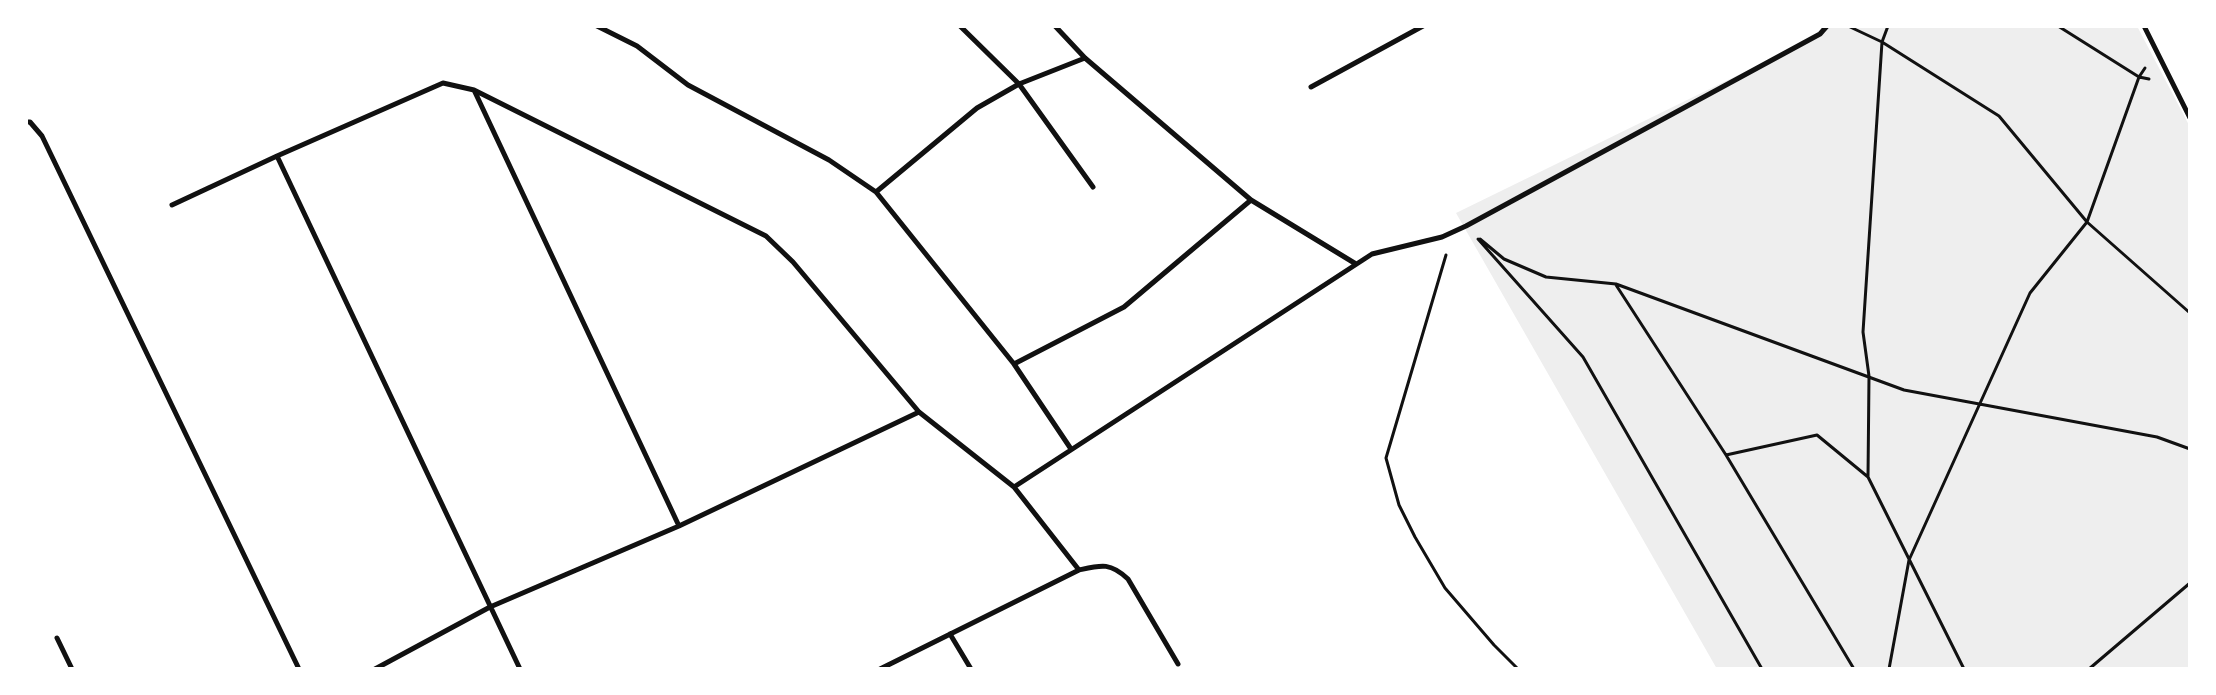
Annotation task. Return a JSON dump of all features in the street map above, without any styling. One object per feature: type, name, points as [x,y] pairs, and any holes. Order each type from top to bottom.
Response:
[{"type":"street","points":[[598,26],[636,46],[688,86],[829,160],[876,192],[1014,364],[1071,449]]},
{"type":"street","points":[[960,26],[1019,84],[1093,187]]},
{"type":"street","points":[[1055,26],[1085,58],[1251,200],[1356,264]]},
{"type":"street","points":[[1311,87],[1423,26]]},
{"type":"street","points":[[1014,487],[1372,254],[1442,237],[1466,226],[1820,34],[1827,26]]},
{"type":"street","points":[[2144,26],[2190,118]]},
{"type":"street","points":[[876,192],[977,108],[1019,84],[1085,58]]},
{"type":"street","points":[[172,205],[276,156],[443,82],[474,90],[766,236],[793,262],[919,412],[1014,487],[1079,570]]},
{"type":"street","points":[[474,90],[679,526]]},
{"type":"street","points":[[28,122],[42,136],[299,669]]},
{"type":"street","points":[[276,156],[520,669]]},
{"type":"street","points":[[1014,364],[1124,307],[1251,200]]},
{"type":"street","points":[[375,669],[490,608],[679,526],[919,412]]},
{"type":"street","points":[[880,669],[1079,570],[1102,565],[1117,568],[1128,579],[1178,664]]},
{"type":"street","points":[[950,634],[971,669]]},
{"type":"street","points":[[57,638],[72,669]]},
{"type":"path","points":[[1848,26],[1882,42],[1999,116],[2087,222],[2190,313]]},
{"type":"path","points":[[1868,477],[1869,376],[1863,332],[1882,42],[1888,26]]},
{"type":"path","points":[[2058,26],[2139,76],[2172,85]]},
{"type":"path","points":[[1889,669],[1909,560],[2030,293],[2087,222],[2139,76]]},
{"type":"path","points":[[1466,226],[1583,357],[1762,669]]},
{"type":"path","points":[[1475,234],[1504,260],[1546,277],[1616,284],[1904,390],[2157,437],[2190,449]]},
{"type":"path","points":[[1442,237],[1446,253],[1386,458],[1400,505],[1415,537],[1445,588],[1494,645],[1518,669]]},
{"type":"path","points":[[1616,284],[1726,455],[1854,669]]},
{"type":"path","points":[[1726,455],[1817,435],[1868,477],[1964,669]]},
{"type":"path","points":[[2090,669],[2190,583]]},
{"type":"shaded area","points":[[1829,26],[2137,26],[2190,127],[2190,669],[1717,669],[1456,213],[1822,34]]}]
